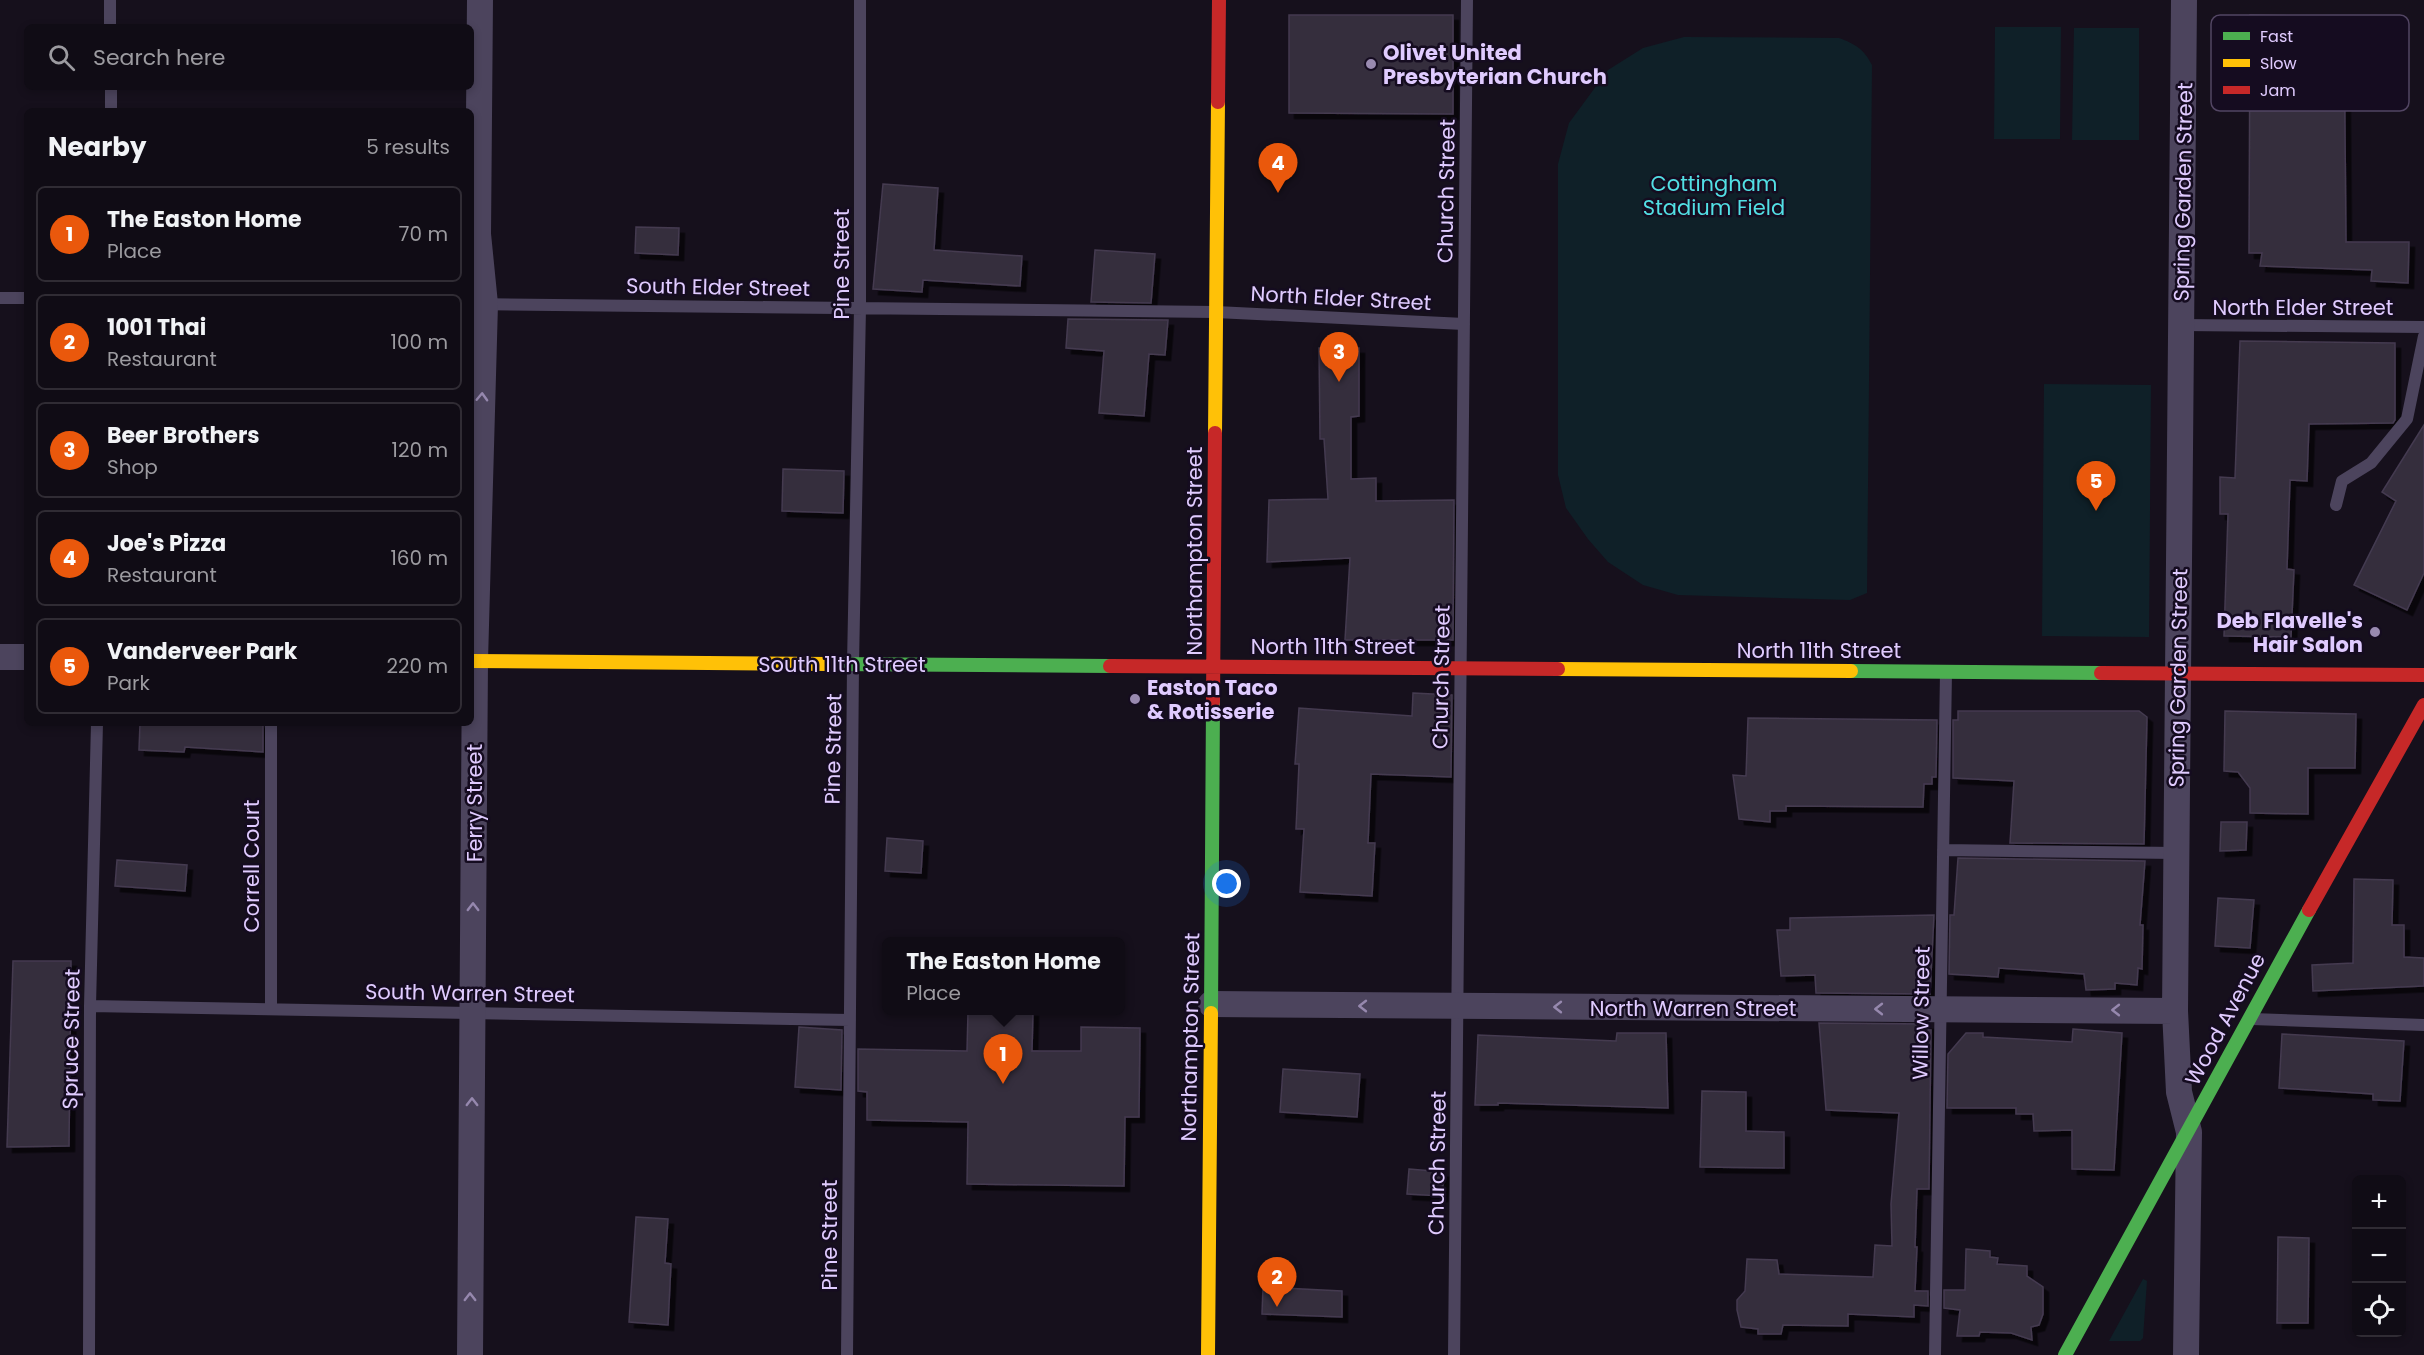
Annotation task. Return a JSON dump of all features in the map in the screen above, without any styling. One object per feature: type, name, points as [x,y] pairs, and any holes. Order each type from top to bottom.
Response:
[{"type":"main road","name":"Northampton Street","points":[[1208,1355],[1219,0]]},
{"type":"main road","name":"South 11th Street","points":[[474,661],[1214,666]]},
{"type":"main road","name":"North 11th Street","points":[[1214,666],[2424,675]]},
{"type":"main road","name":"Wood Avenue","points":[[2065,1355],[2248,1019],[2424,705]]},
{"type":"street","name":"Ferry Street","points":[[474,590],[480,0]]},
{"type":"street","name":"Spring Garden Street","points":[[2184,0],[2175,1011],[2179,1092],[2188,1132],[2186,1355]]},
{"type":"street","points":[[0,657],[24,657]]},
{"type":"street","name":"Ferry Street","points":[[470,1355],[473,726]]},
{"type":"street","name":"North Warren Street","points":[[1211,1004],[2175,1011]]},
{"type":"lane","points":[[110,0],[110,24]]},
{"type":"lane","name":"Pine Street","points":[[848,1355],[853,664],[860,308],[860,0]]},
{"type":"lane","name":"Church Street","points":[[1454,1355],[1467,0]]},
{"type":"lane","points":[[111,90],[111,108]]},
{"type":"lane","points":[[0,298],[24,298]]},
{"type":"lane","name":"South Elder Street","points":[[478,304],[1216,312]]},
{"type":"lane","name":"North Elder Street","points":[[1216,312],[1464,324]]},
{"type":"lane","name":"North Elder Street","points":[[2181,325],[2424,327]]},
{"type":"lane","points":[[2336,505],[2342,481],[2371,463],[2407,419],[2424,336]]},
{"type":"lane","name":"Willow Street","points":[[1935,1355],[1946,671]]},
{"type":"lane","name":"Spruce Street","points":[[88,1355],[90,1006],[97,726]]},
{"type":"lane","name":"Correll Court","points":[[271,726],[271,1008]]},
{"type":"lane","points":[[1943,850],[2176,853]]},
{"type":"lane","name":"South Warren Street","points":[[90,1006],[850,1020]]},
{"type":"lane","points":[[2248,1019],[2424,1025]]},
{"type":"green space","points":[[1995,27],[2061,27],[2060,139],[1994,139]]},
{"type":"green space","points":[[2074,28],[2139,28],[2139,140],[2072,140]]},
{"type":"green space","name":"Cottingham Stadium Field","points":[[1684,37],[1839,38],[1858,48],[1872,65],[1867,593],[1850,600],[1678,595],[1643,585],[1608,562],[1566,508],[1558,475],[1558,164],[1569,123],[1608,70],[1643,48]]},
{"type":"green space","points":[[2044,384],[2151,385],[2149,637],[2042,636]]},
{"type":"green space","points":[[2143,1279],[2147,1281],[2143,1338],[2140,1341],[2109,1341]]},
{"type":"building","name":"Olivet United Presbyterian Church","points":[[1289,15],[1453,15],[1453,114],[1289,113]]},
{"type":"building","points":[[2250,111],[2345,111],[2346,242],[2409,242],[2408,283],[2371,281],[2372,270],[2260,266],[2262,253],[2249,253]]},
{"type":"building","points":[[883,184],[938,188],[934,250],[1022,256],[1020,286],[923,280],[922,292],[873,289]]},
{"type":"building","points":[[636,227],[679,228],[678,255],[635,253]]},
{"type":"building","points":[[1095,250],[1155,254],[1151,303],[1091,302]]},
{"type":"building","points":[[1068,319],[1168,320],[1165,355],[1149,354],[1144,416],[1099,413],[1104,351],[1066,348]]},
{"type":"building","points":[[2240,341],[2395,343],[2395,420],[2393,423],[2309,424],[2307,481],[2290,480],[2287,569],[2294,570],[2291,637],[2224,636],[2228,514],[2220,514],[2220,477],[2235,478]]},
{"type":"building","points":[[1319,348],[1359,348],[1359,416],[1351,417],[1351,479],[1376,478],[1376,501],[1454,500],[1453,640],[1345,640],[1350,558],[1267,562],[1269,500],[1328,499],[1324,439],[1320,439]]},
{"type":"building","points":[[2424,425],[2424,573],[2407,610],[2354,585],[2396,501],[2382,492]]},
{"type":"building","points":[[783,469],[844,471],[843,513],[782,511]]},
{"type":"building","points":[[1413,693],[1452,695],[1451,777],[1371,774],[1368,843],[1375,843],[1372,896],[1300,892],[1304,829],[1296,829],[1299,764],[1295,764],[1299,708],[1412,716]]},
{"type":"building","points":[[1958,711],[2139,711],[2147,717],[2144,844],[2010,843],[2014,781],[1953,778],[1953,720],[1958,720]]},
{"type":"building","points":[[2225,711],[2356,714],[2355,768],[2308,768],[2308,814],[2250,813],[2250,788],[2238,772],[2224,771]]},
{"type":"building","points":[[1748,718],[1937,720],[1936,777],[1932,777],[1932,784],[1924,784],[1923,807],[1786,806],[1786,811],[1770,811],[1770,822],[1739,819],[1733,775],[1746,776]]},
{"type":"building","points":[[140,726],[263,726],[263,752],[185,747],[184,752],[139,750]]},
{"type":"building","points":[[2221,822],[2247,822],[2246,850],[2220,851]]},
{"type":"building","points":[[887,838],[923,841],[921,873],[885,871]]},
{"type":"building","points":[[1958,858],[2145,861],[2140,925],[2143,925],[2142,969],[2138,968],[2137,985],[2115,983],[2115,989],[2086,990],[2084,974],[1999,968],[1998,977],[1949,974],[1950,915],[1954,915]]},
{"type":"building","points":[[117,860],[187,865],[185,891],[115,886]]},
{"type":"building","points":[[2354,879],[2393,880],[2392,925],[2404,925],[2404,957],[2424,958],[2424,986],[2313,991],[2312,965],[2353,963]]},
{"type":"building","points":[[2218,898],[2254,900],[2250,948],[2215,946]]},
{"type":"building","points":[[1934,915],[1930,994],[1816,993],[1815,975],[1781,976],[1777,930],[1790,930],[1790,918]]},
{"type":"building","points":[[13,961],[71,961],[69,1146],[7,1147]]},
{"type":"building","points":[[968,1015],[1033,1015],[1032,1051],[1081,1051],[1081,1027],[1140,1028],[1139,1117],[1125,1117],[1124,1186],[967,1184],[968,1122],[867,1120],[867,1092],[858,1091],[858,1049],[967,1051]]},
{"type":"building","points":[[1819,1023],[1929,1024],[1928,1030],[1931,1030],[1929,1189],[1917,1189],[1915,1247],[1917,1247],[1915,1291],[1928,1291],[1928,1306],[1914,1305],[1914,1317],[1848,1314],[1848,1326],[1783,1325],[1781,1334],[1758,1334],[1758,1329],[1741,1327],[1737,1310],[1737,1300],[1745,1291],[1747,1259],[1777,1260],[1779,1274],[1873,1277],[1875,1245],[1892,1246],[1891,1204],[1899,1113],[1826,1110]]},
{"type":"building","points":[[799,1027],[842,1030],[841,1090],[795,1087]]},
{"type":"building","points":[[2073,1029],[2122,1033],[2114,1170],[2072,1169],[2072,1130],[2034,1131],[2033,1114],[2016,1114],[2016,1108],[1947,1108],[1948,1054],[1966,1033],[1983,1033],[1983,1037],[2072,1042]]},
{"type":"building","points":[[1617,1033],[1666,1033],[1668,1108],[1498,1103],[1498,1105],[1475,1105],[1478,1035],[1616,1041]]},
{"type":"building","points":[[2282,1034],[2404,1041],[2400,1101],[2373,1100],[2373,1094],[2279,1088]]},
{"type":"building","points":[[1283,1069],[1360,1074],[1357,1117],[1280,1112]]},
{"type":"building","points":[[1702,1091],[1746,1092],[1746,1131],[1784,1132],[1784,1168],[1700,1167]]},
{"type":"building","points":[[1409,1169],[1444,1172],[1442,1196],[1407,1194]]},
{"type":"building","points":[[636,1217],[668,1219],[665,1263],[671,1264],[668,1325],[629,1322]]},
{"type":"building","points":[[2278,1237],[2309,1238],[2308,1323],[2277,1323]]},
{"type":"building","points":[[1966,1249],[1990,1251],[1990,1257],[1998,1258],[1997,1264],[2027,1266],[2027,1276],[2043,1287],[2043,1314],[2039,1325],[2031,1327],[2032,1340],[2011,1333],[1980,1332],[1979,1336],[1957,1336],[1960,1310],[1944,1308],[1944,1290],[1965,1290]]},
{"type":"building","points":[[1263,1287],[1342,1291],[1342,1317],[1262,1314]]},
{"type":"traffic: fast","points":[[829,664],[1110,666]]},
{"type":"traffic: fast","points":[[1851,671],[2101,673]]},
{"type":"traffic: fast","points":[[1211,1013],[1213,702]]},
{"type":"traffic: fast","points":[[2065,1355],[2309,910]]},
{"type":"traffic: slow","points":[[1215,433],[1218,102]]},
{"type":"traffic: slow","points":[[474,661],[829,664]]},
{"type":"traffic: slow","points":[[1558,669],[1851,671]]},
{"type":"traffic: slow","points":[[1208,1355],[1211,1013]]},
{"type":"traffic: jam","points":[[1218,102],[1219,0]]},
{"type":"traffic: jam","points":[[1213,702],[1215,433]]},
{"type":"traffic: jam","points":[[1110,666],[1558,669]]},
{"type":"traffic: jam","points":[[2101,673],[2424,675]]},
{"type":"traffic: jam","points":[[2309,910],[2424,705]]},
{"type":"place","name":"Olivet United Presbyterian Church","points":[[1371,64]]},
{"type":"place","name":"Joe's Pizza","points":[[1278,193]]},
{"type":"place","name":"Beer Brothers","points":[[1339,382]]},
{"type":"place","name":"Vanderveer Park","points":[[2096,511]]},
{"type":"place","name":"Deb Flavelle's Hair Salon","points":[[2375,632]]},
{"type":"place","name":"Easton Taco & Rotisserie","points":[[1135,699]]},
{"type":"place","name":"The Easton Home","points":[[1003,1084]]},
{"type":"place","name":"1001 Thai","points":[[1277,1307]]}]
